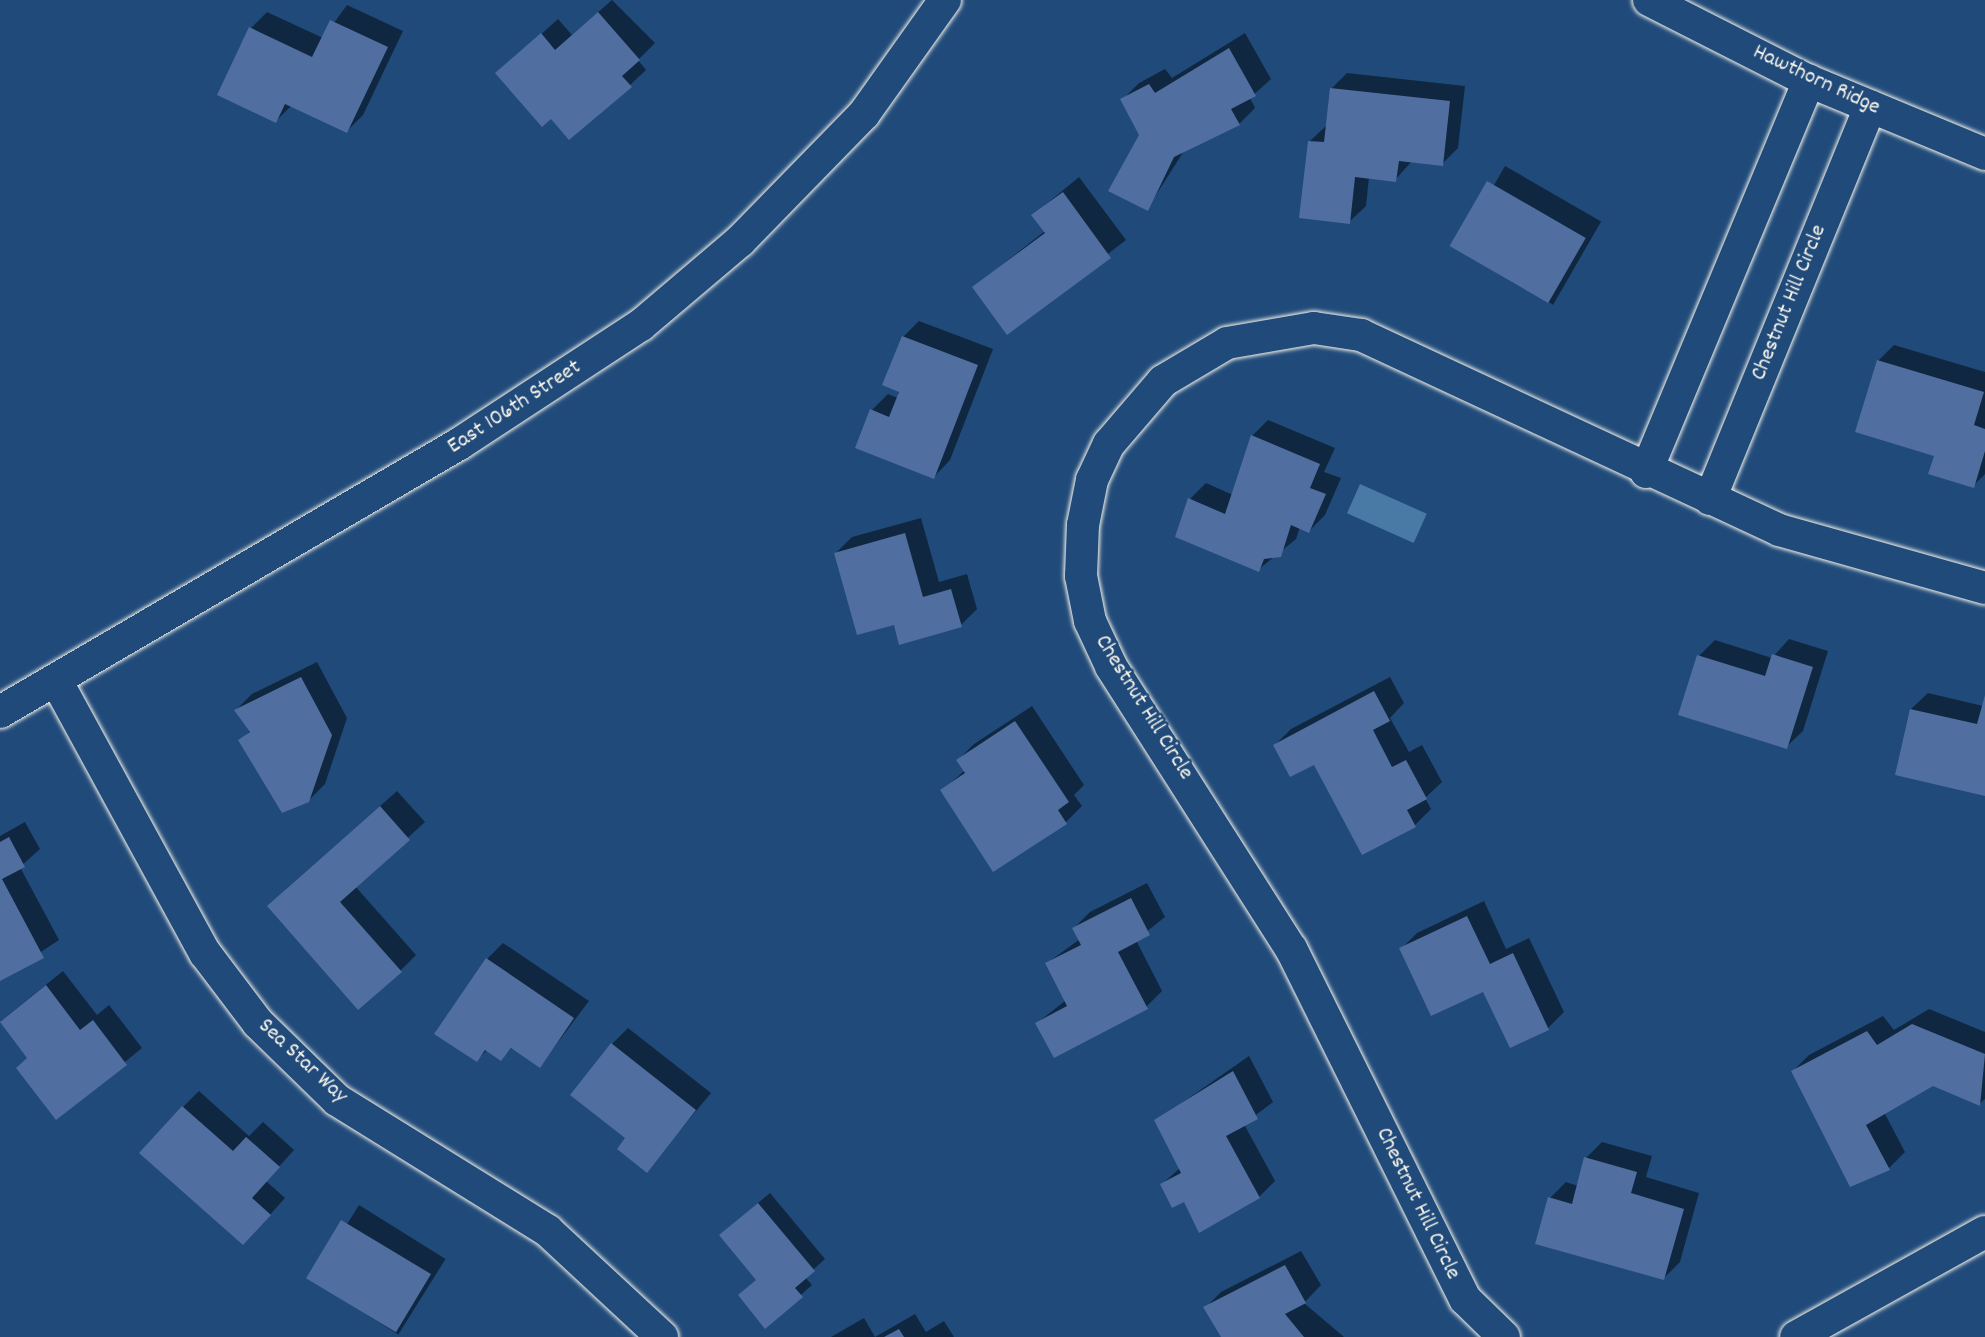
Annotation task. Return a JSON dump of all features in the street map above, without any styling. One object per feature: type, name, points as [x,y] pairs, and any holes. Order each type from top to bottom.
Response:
[{"type":"street","name":"East 106th Street","points":[[0,712],[57,682],[459,444],[641,325],[740,241],[864,114],[945,0]]},
{"type":"street","name":"Hawthorn Ridge","points":[[1649,0],[1810,81],[1985,154]]},
{"type":"street","points":[[1646,472],[1810,81]]},
{"type":"street","name":"Chestnut Hill Circle","points":[[1710,499],[1870,106]]},
{"type":"street","name":"Chestnut Hill Circle","points":[[1504,1337],[1465,1299],[1291,949],[1111,666],[1090,621],[1081,576],[1083,526],[1092,480],[1134,408],[1194,359],[1267,331],[1314,328],[1361,335],[1423,359],[1646,472],[1779,530],[1985,588]]},
{"type":"street","name":"Sea Star Way","points":[[57,682],[205,953],[258,1023],[337,1100],[548,1231],[662,1337]]},
{"type":"street","points":[[1796,1337],[1985,1232]]},
{"type":"water","points":[[1360,484],[1427,514],[1414,543],[1347,513]]},
{"type":"building","points":[[598,12],[640,60],[622,76],[632,87],[569,140],[551,119],[542,127],[495,73],[541,33],[555,50]]},
{"type":"building","points":[[330,20],[388,47],[347,133],[285,104],[276,123],[217,95],[249,27],[312,57]]},
{"type":"building","points":[[1229,48],[1256,96],[1231,109],[1240,125],[1174,157],[1148,211],[1108,191],[1139,135],[1120,99],[1149,84],[1155,93]]},
{"type":"building","points":[[1330,88],[1450,101],[1443,166],[1399,161],[1396,182],[1355,177],[1350,224],[1299,218],[1308,141],[1324,142]]},
{"type":"building","points":[[1487,181],[1586,238],[1548,303],[1450,246]]},
{"type":"building","points":[[1063,192],[1111,258],[1007,335],[972,287],[1045,233],[1031,215]]},
{"type":"building","points":[[902,336],[978,365],[934,479],[855,448],[870,409],[889,417],[899,392],[882,385]]},
{"type":"building","points":[[1877,360],[1984,392],[1974,425],[1985,429],[1985,451],[1974,488],[1928,474],[1934,456],[1855,432]]},
{"type":"building","points":[[1251,435],[1320,464],[1310,488],[1326,494],[1309,533],[1291,525],[1281,557],[1264,559],[1259,572],[1175,537],[1188,498],[1225,514]]},
{"type":"building","points":[[905,533],[923,597],[951,589],[962,627],[899,645],[894,625],[857,635],[834,553]]},
{"type":"building","points":[[1772,654],[1813,667],[1787,749],[1678,715],[1697,655],[1765,676]]},
{"type":"building","points":[[301,677],[332,735],[309,802],[282,813],[238,740],[250,732],[234,710]]},
{"type":"building","points":[[1374,691],[1390,721],[1373,730],[1392,767],[1406,760],[1427,799],[1407,810],[1416,827],[1362,855],[1314,765],[1290,777],[1273,745]]},
{"type":"building","points":[[1985,695],[1985,796],[1895,775],[1910,709],[1977,724]]},
{"type":"building","points":[[1015,721],[1069,802],[1058,810],[1067,824],[993,872],[940,790],[965,773],[956,760]]},
{"type":"building","points":[[380,806],[410,840],[340,902],[402,972],[358,1010],[267,906]]},
{"type":"building","points":[[9,837],[25,867],[2,879],[44,958],[0,981],[0,842]]},
{"type":"building","points":[[1131,898],[1150,935],[1118,952],[1148,1009],[1054,1058],[1035,1023],[1067,1006],[1045,963],[1081,945],[1072,928]]},
{"type":"building","points":[[1467,916],[1490,964],[1513,953],[1549,1030],[1510,1048],[1483,992],[1431,1016],[1399,948]]},
{"type":"building","points":[[486,958],[574,1018],[540,1068],[511,1048],[501,1061],[485,1050],[477,1062],[434,1034]]},
{"type":"building","points":[[46,985],[80,1030],[93,1020],[127,1065],[56,1120],[16,1068],[27,1058],[0,1022]]},
{"type":"building","points":[[1912,1024],[1985,1054],[1980,1106],[1933,1086],[1866,1125],[1890,1170],[1850,1187],[1791,1071],[1867,1031],[1877,1045]]},
{"type":"building","points":[[611,1043],[696,1110],[647,1173],[617,1149],[625,1138],[570,1095]]},
{"type":"building","points":[[1233,1071],[1258,1119],[1226,1136],[1260,1198],[1199,1233],[1184,1202],[1172,1208],[1160,1184],[1181,1173],[1154,1120]]},
{"type":"building","points":[[182,1106],[233,1151],[246,1137],[280,1167],[252,1198],[271,1215],[243,1245],[139,1153]]},
{"type":"building","points":[[1584,1157],[1637,1172],[1631,1193],[1684,1209],[1664,1280],[1535,1244],[1548,1197],[1572,1204]]},
{"type":"building","points":[[758,1203],[815,1271],[795,1288],[803,1297],[765,1329],[738,1295],[756,1280],[719,1235]]},
{"type":"building","points":[[341,1220],[431,1274],[396,1332],[306,1278]]},
{"type":"building","points":[[1285,1265],[1306,1303],[1285,1314],[1304,1337],[1221,1337],[1203,1307]]},
{"type":"building","points":[[899,1329],[904,1337],[884,1337]]}]
